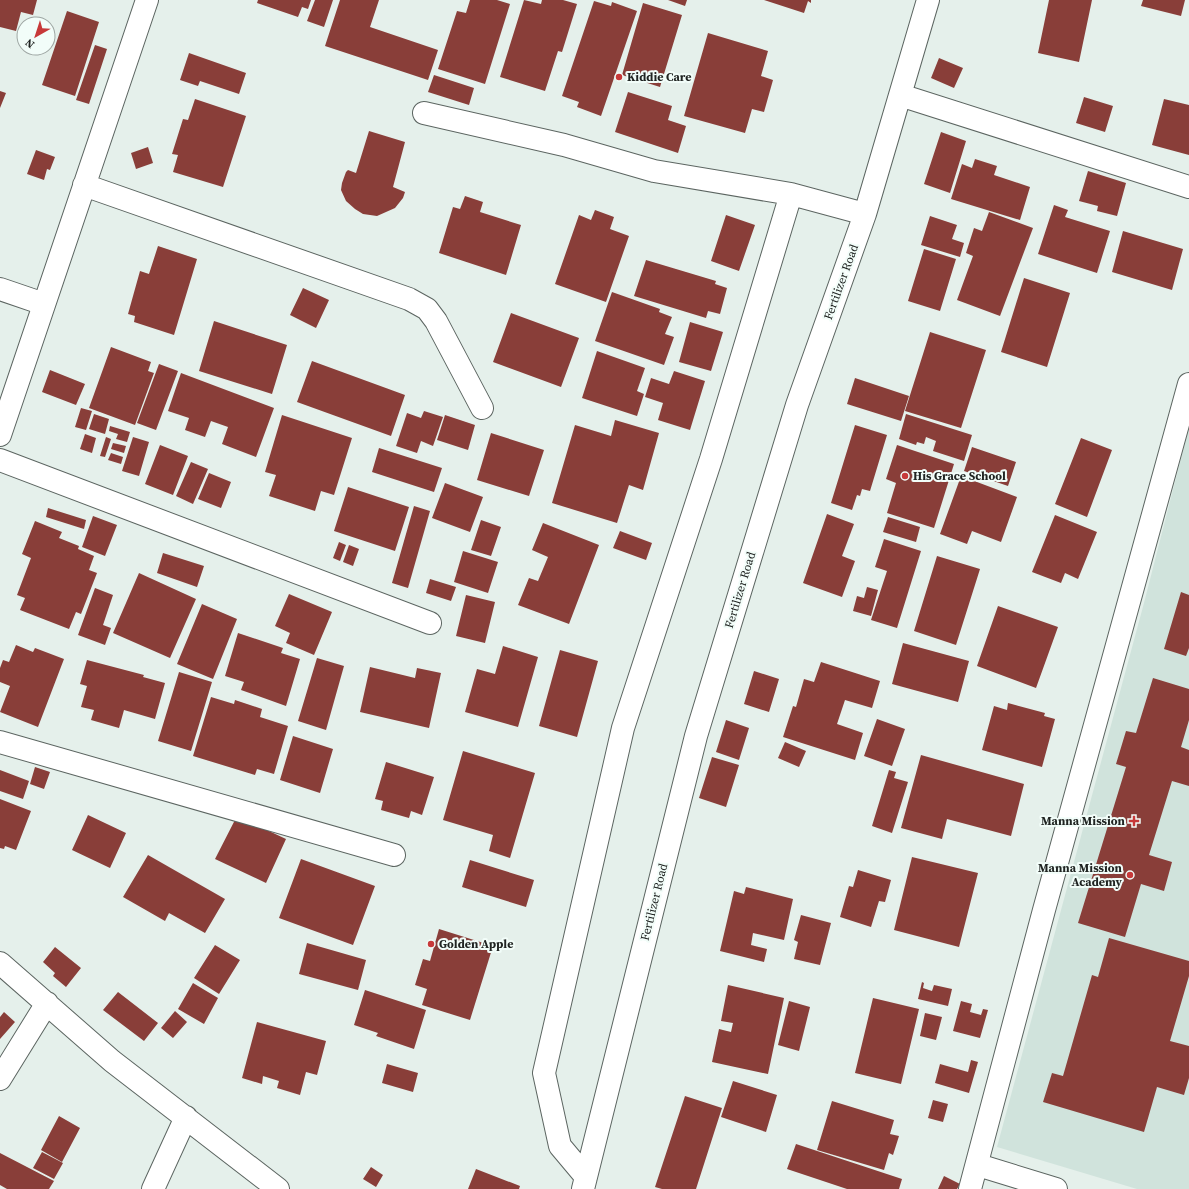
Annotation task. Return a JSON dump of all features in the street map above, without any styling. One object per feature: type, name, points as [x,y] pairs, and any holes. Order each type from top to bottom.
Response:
[{"type":"street","points":[[0,435],[147,0]]},
{"type":"street","name":"Fertilizer Road","points":[[584,1183],[696,736],[797,405],[865,214],[928,0]]},
{"type":"street","points":[[900,95],[1189,187]]},
{"type":"street","points":[[424,113],[564,145],[654,171],[791,194],[865,214]]},
{"type":"street","points":[[84,185],[409,299],[427,309],[436,321],[482,408]]},
{"type":"street","points":[[584,1183],[560,1146],[544,1073],[623,728],[711,459],[791,194]]},
{"type":"street","points":[[0,289],[44,304]]},
{"type":"street","points":[[970,1189],[978,1165],[1044,910],[1189,384]]},
{"type":"street","points":[[0,460],[430,623]]},
{"type":"street","points":[[0,742],[394,855]]},
{"type":"street","points":[[0,963],[112,1061],[278,1189]]},
{"type":"street","points":[[0,1079],[47,1003]]},
{"type":"street","points":[[153,1189],[186,1117]]},
{"type":"street","points":[[978,1165],[1056,1189]]},
{"type":"shaded area","name":"Manna Mission Academy","points":[[1189,427],[1189,1189],[1137,1189],[997,1147],[1144,603]]},
{"type":"building","points":[[0,0],[37,0],[33,15],[21,12],[20,16],[16,16],[16,31],[0,27]]},
{"type":"building","points":[[258,0],[311,0],[308,9],[302,7],[298,17],[257,3]]},
{"type":"building","points":[[315,0],[333,0],[324,27],[307,21]]},
{"type":"building","points":[[340,0],[379,0],[370,27],[438,50],[428,80],[325,46]]},
{"type":"building","points":[[470,0],[497,0],[510,4],[485,84],[438,69],[457,11],[466,13]]},
{"type":"building","points":[[524,0],[541,4],[542,0],[563,0],[577,4],[562,52],[558,51],[545,91],[500,77]]},
{"type":"building","points":[[668,0],[687,0],[685,6]]},
{"type":"building","points":[[764,0],[811,0],[811,3],[808,1],[804,13]]},
{"type":"building","points":[[1049,0],[1092,0],[1079,62],[1038,53]]},
{"type":"building","points":[[1143,0],[1185,0],[1181,16],[1141,6]]},
{"type":"building","points":[[594,1],[611,6],[612,2],[637,11],[601,116],[577,107],[579,102],[562,96]]},
{"type":"building","points":[[643,3],[682,15],[660,87],[622,75]]},
{"type":"building","points":[[67,11],[99,22],[75,96],[42,85],[52,56],[56,56],[56,44]]},
{"type":"building","points":[[708,33],[768,51],[761,76],[773,80],[764,112],[752,109],[745,133],[684,116]]},
{"type":"building","points":[[95,45],[107,49],[89,104],[76,100]]},
{"type":"building","points":[[189,53],[246,73],[239,94],[200,81],[198,86],[180,80]]},
{"type":"building","points":[[939,58],[963,68],[954,88],[931,78]]},
{"type":"building","points":[[434,75],[474,88],[469,105],[428,92]]},
{"type":"building","points":[[0,91],[6,93],[0,108]]},
{"type":"building","points":[[628,92],[672,106],[668,120],[686,126],[678,153],[615,132]]},
{"type":"building","points":[[1084,97],[1113,106],[1105,132],[1076,123]]},
{"type":"building","points":[[195,99],[246,116],[223,187],[173,172],[178,155],[172,154],[183,119],[188,120]]},
{"type":"building","points":[[1164,99],[1189,105],[1189,155],[1152,145]]},
{"type":"building","points":[[369,131],[405,142],[393,187],[405,192],[403,198],[395,208],[377,216],[363,214],[355,209],[346,201],[341,190],[346,172],[348,170],[356,173]]},
{"type":"building","points":[[941,132],[966,141],[950,193],[924,184]]},
{"type":"building","points":[[148,147],[153,163],[136,169],[131,153]]},
{"type":"building","points":[[36,150],[55,157],[50,170],[47,169],[44,180],[27,174]]},
{"type":"building","points":[[975,159],[997,166],[994,175],[1030,187],[1020,220],[951,199],[962,164],[972,168]]},
{"type":"building","points":[[1088,171],[1126,183],[1117,216],[1097,211],[1098,206],[1079,201]]},
{"type":"building","points":[[465,196],[483,202],[480,212],[521,225],[506,275],[439,253],[453,207],[460,209]]},
{"type":"building","points":[[1054,205],[1068,210],[1065,217],[1110,231],[1097,273],[1038,254]]},
{"type":"building","points":[[595,210],[614,217],[610,229],[629,236],[606,302],[555,284],[579,215],[591,220]]},
{"type":"building","points":[[989,212],[1033,228],[1000,316],[957,300],[973,256],[966,253],[974,228],[982,231]]},
{"type":"building","points":[[726,215],[755,225],[739,271],[711,261]]},
{"type":"building","points":[[930,216],[957,225],[952,239],[964,243],[960,257],[921,245]]},
{"type":"building","points":[[1123,231],[1183,249],[1172,290],[1112,272]]},
{"type":"building","points":[[158,246],[197,259],[174,335],[134,322],[135,316],[128,314],[140,271],[149,274]]},
{"type":"building","points":[[924,249],[956,259],[940,311],[908,301]]},
{"type":"building","points":[[646,260],[716,281],[715,284],[727,288],[720,314],[708,311],[706,318],[634,296]]},
{"type":"building","points":[[1024,278],[1070,293],[1047,367],[1001,352]]},
{"type":"building","points":[[303,288],[329,300],[316,328],[290,315]]},
{"type":"building","points":[[612,292],[660,309],[659,312],[672,317],[665,334],[674,337],[664,365],[595,341]]},
{"type":"building","points":[[511,313],[579,338],[561,387],[493,362]]},
{"type":"building","points":[[214,321],[287,345],[272,394],[199,371]]},
{"type":"building","points":[[690,322],[723,332],[711,371],[679,362]]},
{"type":"building","points":[[930,332],[986,350],[961,428],[905,411]]},
{"type":"building","points":[[111,347],[151,362],[148,371],[154,373],[135,425],[89,408]]},
{"type":"building","points":[[597,351],[645,368],[637,391],[644,394],[637,416],[582,398]]},
{"type":"building","points":[[312,361],[405,395],[391,436],[297,402]]},
{"type":"building","points":[[159,364],[178,371],[156,430],[137,423]]},
{"type":"building","points":[[50,370],[85,384],[76,405],[42,392]]},
{"type":"building","points":[[674,371],[705,381],[690,430],[658,420],[663,403],[645,397],[651,378],[669,384]]},
{"type":"building","points":[[181,373],[274,408],[256,457],[222,444],[228,427],[211,421],[205,437],[185,430],[189,418],[168,411]]},
{"type":"building","points":[[855,378],[909,396],[901,421],[847,404]]},
{"type":"building","points":[[81,408],[92,411],[86,430],[75,427]]},
{"type":"building","points":[[424,411],[443,417],[433,446],[421,441],[417,453],[396,446],[407,413],[421,418]]},
{"type":"building","points":[[94,414],[109,419],[105,434],[89,429]]},
{"type":"building","points":[[906,414],[972,435],[964,461],[933,451],[936,441],[926,437],[924,444],[917,442],[916,445],[899,439]]},
{"type":"building","points":[[282,415],[352,438],[334,495],[321,491],[315,511],[269,496],[276,475],[265,472]]},
{"type":"building","points":[[445,415],[475,425],[468,450],[437,440]]},
{"type":"building","points":[[615,420],[659,433],[643,490],[629,485],[617,523],[552,503],[575,425],[611,436]]},
{"type":"building","points":[[855,425],[887,435],[870,491],[862,489],[860,496],[857,495],[852,510],[831,503]]},
{"type":"building","points":[[110,426],[130,432],[127,442],[116,439],[118,434],[109,431]]},
{"type":"building","points":[[491,433],[544,450],[529,496],[477,480]]},
{"type":"building","points":[[85,434],[96,438],[92,453],[80,449]]},
{"type":"building","points":[[106,437],[111,439],[105,457],[100,456]]},
{"type":"building","points":[[133,437],[149,442],[139,476],[122,471]]},
{"type":"building","points":[[1081,438],[1112,450],[1087,517],[1055,504]]},
{"type":"building","points":[[113,443],[126,446],[124,453],[111,449]]},
{"type":"building","points":[[160,445],[188,456],[173,495],[145,484]]},
{"type":"building","points":[[897,445],[954,464],[934,528],[887,513],[896,483],[886,479]]},
{"type":"building","points":[[972,447],[1016,462],[1008,486],[964,471]]},
{"type":"building","points":[[379,448],[442,468],[434,492],[372,472]]},
{"type":"building","points":[[111,453],[123,457],[121,464],[108,460]]},
{"type":"building","points":[[191,462],[208,469],[193,504],[176,496]]},
{"type":"building","points":[[209,473],[231,482],[221,508],[198,499]]},
{"type":"building","points":[[961,476],[1017,497],[1001,542],[972,531],[967,544],[940,534]]},
{"type":"building","points":[[445,483],[483,497],[470,532],[432,518]]},
{"type":"building","points":[[348,487],[409,507],[395,551],[334,531]]},
{"type":"building","points":[[414,506],[430,511],[408,588],[392,583]]},
{"type":"building","points":[[48,508],[86,520],[84,529],[46,517]]},
{"type":"building","points":[[827,514],[854,524],[842,556],[855,561],[842,597],[803,583]]},
{"type":"building","points":[[1055,515],[1097,532],[1078,579],[1065,573],[1061,583],[1032,572]]},
{"type":"building","points":[[93,516],[117,525],[105,556],[82,547]]},
{"type":"building","points":[[888,517],[920,527],[916,542],[883,532]]},
{"type":"building","points":[[481,520],[501,527],[491,556],[471,550]]},
{"type":"building","points":[[35,521],[62,532],[59,538],[79,546],[78,549],[94,556],[89,570],[97,573],[81,614],[76,612],[69,629],[20,610],[25,598],[17,595],[31,558],[22,554]]},
{"type":"building","points":[[543,523],[599,545],[569,624],[518,605],[529,578],[538,581],[548,557],[532,550]]},
{"type":"building","points":[[620,531],[652,543],[646,560],[613,548]]},
{"type":"building","points":[[884,539],[921,551],[897,628],[871,620],[887,571],[875,567]]},
{"type":"building","points":[[339,542],[346,545],[340,561],[333,558]]},
{"type":"building","points":[[349,545],[359,549],[353,566],[343,562]]},
{"type":"building","points":[[463,551],[498,562],[488,593],[454,582]]},
{"type":"building","points":[[163,553],[204,566],[197,587],[157,573]]},
{"type":"building","points":[[937,556],[980,569],[956,645],[914,631]]},
{"type":"building","points":[[139,573],[196,599],[170,658],[113,633]]},
{"type":"building","points":[[430,579],[456,587],[451,601],[426,593]]},
{"type":"building","points":[[867,587],[878,590],[871,616],[853,611],[857,596],[864,598]]},
{"type":"building","points":[[95,588],[113,595],[103,625],[111,628],[105,645],[78,635]]},
{"type":"building","points":[[1181,592],[1189,595],[1189,648],[1186,656],[1164,649]]},
{"type":"building","points":[[289,594],[332,612],[314,655],[286,643],[290,633],[275,626]]},
{"type":"building","points":[[466,595],[495,602],[485,643],[456,636]]},
{"type":"building","points":[[202,604],[237,619],[213,679],[177,664]]},
{"type":"building","points":[[998,606],[1058,627],[1036,688],[977,666]]},
{"type":"building","points":[[238,633],[283,648],[281,653],[300,659],[286,706],[241,690],[244,682],[225,676]]},
{"type":"building","points":[[903,643],[969,661],[958,702],[892,684]]},
{"type":"building","points":[[16,645],[33,652],[35,648],[64,659],[38,727],[0,712],[10,686],[0,682],[0,668],[3,660],[9,662]]},
{"type":"building","points":[[503,646],[538,657],[518,727],[465,712],[477,669],[495,674]]},
{"type":"building","points":[[560,650],[598,661],[577,737],[539,726]]},
{"type":"building","points":[[317,658],[344,666],[326,730],[298,721]]},
{"type":"building","points":[[87,660],[144,675],[143,677],[165,683],[155,719],[124,710],[119,728],[91,720],[94,710],[81,707],[87,686],[80,684]]},
{"type":"building","points":[[821,662],[880,681],[872,708],[845,700],[837,724],[863,733],[855,760],[783,737],[793,706],[796,707],[804,679],[814,682]]},
{"type":"building","points":[[370,667],[415,678],[417,668],[441,673],[429,728],[360,712]]},
{"type":"building","points":[[754,671],[779,679],[769,712],[744,704]]},
{"type":"building","points":[[179,672],[212,682],[191,751],[158,741]]},
{"type":"building","name":"Manna Mission","points":[[1153,678],[1189,689],[1189,720],[1181,747],[1189,750],[1189,786],[1172,781],[1149,855],[1172,862],[1164,891],[1141,884],[1125,937],[1078,923],[1126,767],[1116,764],[1126,731],[1136,733]]},
{"type":"building","points":[[211,697],[234,704],[235,700],[262,709],[260,717],[288,726],[274,774],[257,769],[255,775],[193,756]]},
{"type":"building","points":[[1008,703],[1045,713],[1044,716],[1055,719],[1042,767],[982,750],[994,706],[1007,710]]},
{"type":"building","points":[[877,719],[905,729],[892,766],[864,756]]},
{"type":"building","points":[[726,720],[749,728],[739,760],[716,752]]},
{"type":"building","points":[[293,736],[333,749],[320,793],[280,780]]},
{"type":"building","points":[[785,742],[806,751],[799,767],[778,758]]},
{"type":"building","points":[[463,751],[535,773],[510,858],[489,851],[493,835],[443,820]]},
{"type":"building","points":[[921,755],[1024,784],[1011,836],[947,819],[942,839],[901,828]]},
{"type":"building","points":[[712,757],[739,765],[726,807],[699,798]]},
{"type":"building","points":[[386,762],[434,777],[422,815],[411,811],[409,818],[381,810],[383,801],[375,799]]},
{"type":"building","points":[[35,767],[50,772],[44,789],[30,784]]},
{"type":"building","points":[[0,770],[29,781],[23,799],[0,791]]},
{"type":"building","points":[[889,770],[896,772],[894,778],[908,782],[892,833],[872,826]]},
{"type":"building","points":[[0,799],[31,811],[16,850],[5,846],[4,849],[0,848]]},
{"type":"building","points":[[88,815],[126,833],[110,868],[72,850]]},
{"type":"building","points":[[237,816],[286,839],[266,883],[215,859]]},
{"type":"building","points":[[148,855],[225,899],[205,933],[169,913],[165,921],[123,897]]},
{"type":"building","points":[[912,857],[978,873],[959,947],[894,930]]},
{"type":"building","points":[[301,859],[375,886],[353,945],[279,918]]},
{"type":"building","points":[[470,860],[534,880],[526,907],[462,887]]},
{"type":"building","points":[[858,870],[891,880],[885,902],[879,901],[871,927],[840,917],[849,886],[853,887]]},
{"type":"building","points":[[746,887],[793,899],[784,940],[753,933],[751,945],[767,949],[764,962],[720,951],[734,891],[744,894]]},
{"type":"building","points":[[801,915],[831,923],[820,965],[794,959],[798,942],[794,940]]},
{"type":"building","points":[[439,929],[493,946],[470,1020],[422,1005],[427,989],[415,985],[423,959],[430,961]]},
{"type":"building","points":[[1109,938],[1189,961],[1189,976],[1170,1041],[1189,1046],[1189,1078],[1184,1095],[1157,1087],[1144,1132],[1043,1102],[1052,1073],[1063,1076],[1092,975],[1098,977]]},
{"type":"building","points":[[307,943],[366,960],[358,990],[299,974]]},
{"type":"building","points":[[215,945],[240,960],[219,994],[194,978]]},
{"type":"building","points":[[55,947],[81,968],[66,987],[53,976],[55,973],[43,962]]},
{"type":"building","points":[[922,982],[924,983],[923,988],[932,991],[934,985],[952,989],[948,1006],[918,999]]},
{"type":"building","points":[[193,983],[218,998],[204,1024],[178,1009]]},
{"type":"building","points":[[728,985],[784,998],[768,1074],[712,1062],[719,1029],[731,1032],[733,1023],[721,1021]]},
{"type":"building","points":[[365,990],[426,1010],[414,1049],[376,1036],[378,1033],[354,1025]]},
{"type":"building","points":[[118,992],[158,1023],[144,1041],[103,1010]]},
{"type":"building","points":[[873,998],[919,1009],[901,1084],[855,1073]]},
{"type":"building","points":[[789,1001],[810,1007],[799,1051],[778,1045]]},
{"type":"building","points":[[961,1001],[972,1004],[970,1012],[981,1015],[983,1009],[988,1010],[980,1038],[953,1031]]},
{"type":"building","points":[[175,1011],[187,1022],[173,1038],[161,1028]]},
{"type":"building","points":[[4,1012],[15,1022],[0,1039],[0,1017]]},
{"type":"building","points":[[925,1013],[942,1017],[936,1040],[920,1036]]},
{"type":"building","points":[[257,1022],[326,1041],[317,1075],[306,1072],[300,1095],[277,1088],[279,1081],[263,1076],[262,1084],[242,1078]]},
{"type":"building","points":[[971,1060],[978,1062],[969,1093],[935,1083],[940,1064],[968,1072]]},
{"type":"building","points":[[387,1064],[418,1073],[413,1092],[382,1083]]},
{"type":"building","points":[[733,1081],[777,1095],[766,1132],[721,1117]]},
{"type":"building","points":[[685,1096],[722,1108],[696,1189],[662,1189],[655,1187]]},
{"type":"building","points":[[933,1100],[948,1104],[943,1122],[928,1118]]},
{"type":"building","points":[[832,1101],[894,1120],[890,1134],[899,1136],[893,1155],[889,1153],[884,1170],[817,1150]]},
{"type":"building","points":[[59,1116],[80,1128],[62,1162],[41,1150]]},
{"type":"building","points":[[796,1144],[902,1179],[899,1189],[847,1189],[787,1169]]},
{"type":"building","points":[[42,1152],[63,1163],[54,1179],[33,1168]]},
{"type":"building","points":[[0,1153],[54,1181],[49,1189],[7,1189],[0,1185]]},
{"type":"building","points":[[371,1167],[383,1175],[376,1187],[363,1179]]},
{"type":"building","points":[[476,1169],[520,1186],[519,1189],[468,1189]]},
{"type":"building","points":[[944,1176],[960,1184],[957,1189],[938,1189]]},
{"type":"place","name":"Kiddie Care","points":[[619,77]]},
{"type":"place","name":"His Grace School","points":[[905,476]]},
{"type":"place","name":"Manna Mission","points":[[1134,821]]},
{"type":"place","name":"Manna Mission Academy","points":[[1130,875]]},
{"type":"place","name":"Golden Apple","points":[[431,944]]}]
